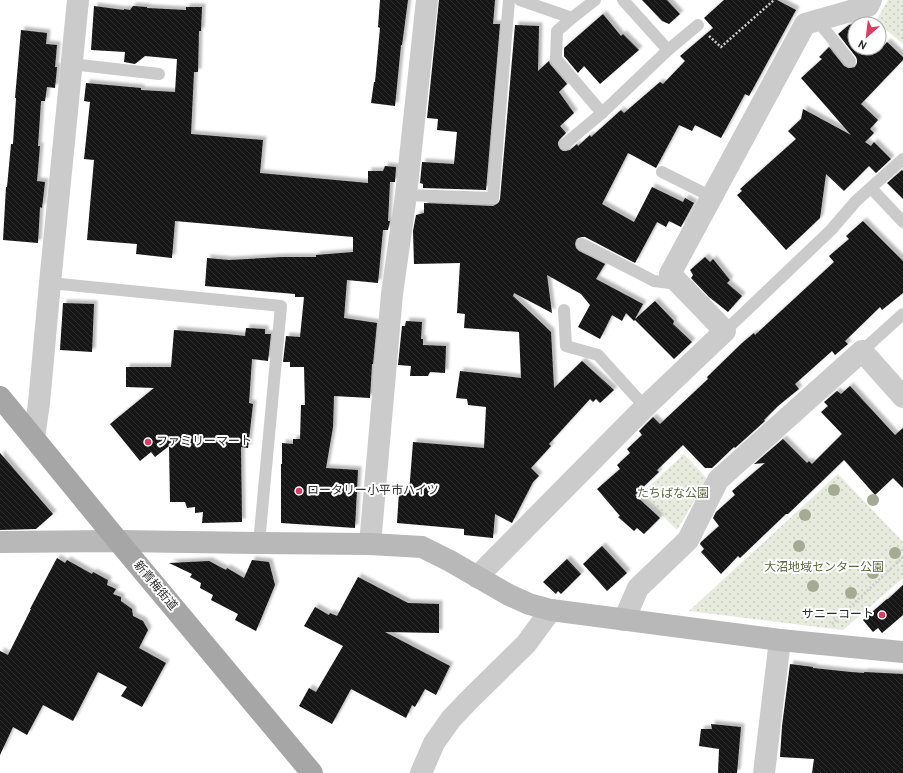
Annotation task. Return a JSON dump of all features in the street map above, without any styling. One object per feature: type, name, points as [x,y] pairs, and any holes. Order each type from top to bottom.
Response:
[{"type":"main road","name":"新青梅街道","points":[[0,397],[312,773]]},
{"type":"street","points":[[34,438],[39,403],[78,0]]},
{"type":"street","points":[[370,544],[392,294],[406,195],[427,0]]},
{"type":"street","points":[[477,577],[645,407],[724,332],[670,274],[805,24],[868,6],[871,0]]},
{"type":"street","points":[[624,620],[638,588],[688,540],[718,480],[862,351],[903,397]]},
{"type":"street","points":[[0,542],[118,541],[370,544],[422,547],[450,561],[509,595],[529,604],[551,610],[780,640],[903,652]]},
{"type":"street","points":[[421,773],[434,743],[451,720],[470,698],[526,644],[551,610]]},
{"type":"street","points":[[764,773],[780,640]]},
{"type":"lane","points":[[406,195],[493,198],[509,0]]},
{"type":"lane","points":[[520,0],[572,18]]},
{"type":"lane","points":[[595,0],[557,30],[556,58],[602,113]]},
{"type":"lane","points":[[623,0],[668,50]]},
{"type":"lane","points":[[817,20],[850,61]]},
{"type":"lane","points":[[565,144],[602,113],[668,50],[698,25]]},
{"type":"lane","points":[[71,64],[159,74]]},
{"type":"lane","points":[[724,332],[831,230],[856,201],[903,159]]},
{"type":"lane","points":[[662,172],[712,196]]},
{"type":"lane","points":[[871,188],[903,222]]},
{"type":"lane","points":[[582,244],[654,281],[680,284]]},
{"type":"lane","points":[[50,283],[281,306],[259,543]]},
{"type":"lane","points":[[564,310],[566,346],[598,355],[645,407]]},
{"type":"lane","points":[[862,351],[903,314]]},
{"type":"path","points":[[698,25],[721,47],[774,0]]},
{"type":"path","points":[[829,626],[903,557]]},
{"type":"green space","points":[[888,0],[903,0],[903,44],[887,30],[887,16],[879,16]]},
{"type":"green space","name":"たちばな公園","points":[[684,454],[707,479],[677,530],[641,494]]},
{"type":"green space","name":"大沼地域センター公園","points":[[838,474],[903,542],[903,578],[843,630],[689,611]]},
{"type":"building","points":[[380,0],[408,0],[401,45],[395,106],[371,103],[375,82],[380,28],[378,27]]},
{"type":"building","points":[[439,0],[495,0],[493,24],[500,24],[486,190],[423,188],[423,184],[420,183],[422,162],[454,164],[457,132],[437,130],[438,119],[427,118]]},
{"type":"building","points":[[642,0],[667,0],[680,14],[669,24],[662,21]]},
{"type":"building","points":[[724,0],[777,0],[796,10],[749,96],[745,94],[721,138],[695,125],[692,131],[679,125],[656,168],[628,153],[602,204],[634,222],[652,187],[683,202],[685,198],[694,203],[681,227],[669,221],[666,227],[657,222],[635,263],[585,237],[578,238],[575,244],[579,251],[605,264],[596,279],[643,304],[635,319],[655,301],[674,321],[673,324],[692,342],[674,359],[626,313],[622,321],[612,315],[600,339],[578,327],[590,305],[581,294],[547,275],[552,313],[514,293],[513,296],[551,332],[554,388],[582,361],[614,390],[600,403],[596,399],[593,402],[590,399],[549,444],[551,446],[531,468],[539,476],[533,482],[512,523],[495,514],[493,538],[464,535],[464,529],[397,523],[399,492],[409,493],[413,442],[484,448],[486,407],[468,405],[467,399],[456,398],[460,371],[521,378],[519,332],[464,328],[465,314],[457,313],[460,263],[414,264],[413,231],[416,215],[424,213],[424,203],[493,206],[499,202],[515,25],[539,26],[538,71],[549,61],[567,84],[559,92],[574,113],[560,126],[566,133],[558,142],[560,149],[566,151],[570,150],[577,144],[578,146],[590,135],[591,137],[621,110],[624,113],[660,82],[663,84],[685,61],[680,56],[713,28],[704,18]]},
{"type":"building","points":[[94,6],[124,10],[130,10],[133,6],[186,10],[186,7],[202,7],[201,31],[199,31],[198,72],[194,72],[191,134],[263,140],[260,173],[368,183],[368,171],[383,171],[385,166],[396,167],[395,182],[390,182],[388,221],[390,221],[388,230],[383,230],[378,283],[347,280],[344,318],[377,323],[370,398],[334,396],[333,427],[326,468],[358,470],[355,528],[281,523],[282,443],[293,444],[293,439],[300,439],[301,405],[305,405],[304,367],[290,367],[290,362],[283,362],[286,336],[300,337],[304,297],[295,297],[295,294],[205,286],[207,258],[229,260],[316,257],[316,255],[353,252],[353,237],[175,221],[172,258],[136,254],[137,244],[87,240],[94,160],[84,159],[90,102],[84,101],[86,83],[141,88],[141,90],[175,92],[177,59],[145,56],[135,64],[124,62],[125,52],[91,50]]},
{"type":"building","points":[[603,14],[621,36],[623,34],[639,50],[600,84],[584,66],[578,73],[564,56],[564,48]]},
{"type":"building","points":[[847,27],[847,46],[838,34]]},
{"type":"building","points":[[21,30],[47,33],[46,44],[57,45],[55,88],[47,87],[45,101],[41,101],[38,146],[40,146],[37,181],[45,182],[42,208],[40,207],[38,243],[3,240],[6,187],[11,144],[13,144],[15,98]]},
{"type":"building","points":[[887,42],[903,57],[903,60],[861,104],[878,120],[870,129],[874,133],[865,142],[871,146],[874,142],[891,159],[876,173],[869,166],[844,191],[826,174],[820,218],[786,250],[737,195],[742,191],[740,189],[796,139],[788,131],[801,119],[803,109],[851,135],[801,78],[822,59],[819,57],[829,47],[844,66],[848,68],[855,67],[857,63],[855,56],[887,56]]},
{"type":"building","points":[[902,170],[903,171],[903,199],[887,183]]},
{"type":"building","points":[[863,221],[903,261],[903,293],[882,310],[880,307],[845,341],[848,344],[835,355],[832,351],[795,384],[799,389],[778,406],[764,420],[765,421],[712,468],[705,468],[683,445],[657,470],[659,472],[635,495],[660,518],[644,534],[637,528],[634,531],[618,517],[620,516],[597,489],[620,469],[617,465],[630,453],[627,449],[642,435],[639,431],[653,417],[660,424],[708,379],[707,377],[742,343],[754,333],[755,335],[834,262],[829,256],[849,239],[846,236]]},
{"type":"building","points":[[705,257],[710,262],[713,259],[730,280],[727,283],[742,296],[728,312],[709,297],[691,278],[693,275],[690,270]]},
{"type":"building","points":[[63,303],[94,304],[92,352],[60,350]]},
{"type":"building","points":[[406,321],[422,322],[421,339],[423,339],[423,345],[446,346],[445,373],[430,372],[428,376],[410,376],[411,366],[398,365],[402,326],[405,326]]},
{"type":"building","points":[[246,328],[265,329],[265,334],[271,334],[268,361],[252,359],[249,403],[253,404],[248,448],[241,447],[242,522],[202,523],[203,512],[195,513],[195,507],[187,508],[185,502],[170,502],[169,446],[155,457],[151,452],[140,461],[110,424],[154,388],[126,387],[126,367],[171,367],[174,330],[245,336]]},
{"type":"building","points":[[850,386],[895,435],[903,428],[903,488],[893,478],[875,495],[844,460],[740,558],[738,556],[721,574],[701,552],[704,549],[700,544],[719,526],[713,518],[716,512],[735,495],[732,491],[765,463],[754,464],[783,439],[807,463],[809,461],[812,464],[842,434],[821,412],[828,406],[824,402],[837,391],[841,394]]},
{"type":"building","points":[[0,453],[53,514],[36,529],[0,530]]},
{"type":"building","points":[[602,546],[627,573],[607,591],[583,564]]},
{"type":"building","points":[[57,558],[65,563],[67,560],[92,574],[93,572],[108,580],[107,585],[116,589],[113,594],[121,597],[121,601],[132,609],[133,616],[143,621],[148,630],[139,648],[166,663],[142,707],[121,696],[127,687],[98,672],[73,721],[43,705],[27,735],[13,727],[0,755],[0,651],[8,655]]},
{"type":"building","points":[[567,559],[581,574],[561,594],[558,591],[556,594],[543,582]]},
{"type":"building","points":[[252,560],[269,562],[275,585],[256,631],[235,620],[238,614],[211,600],[213,595],[200,588],[201,583],[190,577],[192,574],[169,563],[209,561],[226,570],[227,568],[244,578]]},
{"type":"building","points":[[358,577],[408,603],[439,604],[439,633],[385,632],[450,666],[436,695],[425,689],[415,707],[412,705],[406,718],[351,689],[332,724],[299,706],[309,688],[316,692],[343,646],[304,626],[315,607],[329,615],[330,613],[337,616]]},
{"type":"building","name":"サニーコート","points":[[903,585],[903,615],[882,633],[878,628],[873,632],[863,620]]},
{"type":"building","points":[[790,664],[851,672],[903,674],[903,773],[812,773],[814,759],[780,757],[782,726]]},
{"type":"building","points":[[711,724],[741,727],[737,773],[718,773],[719,749],[699,746],[701,729],[712,729]]},
{"type":"place","name":"ファミリーマート","points":[[148,442]]},
{"type":"place","name":"ロータリー小平市ハイツ","points":[[299,491]]},
{"type":"place","name":"サニーコート","points":[[882,615]]}]
